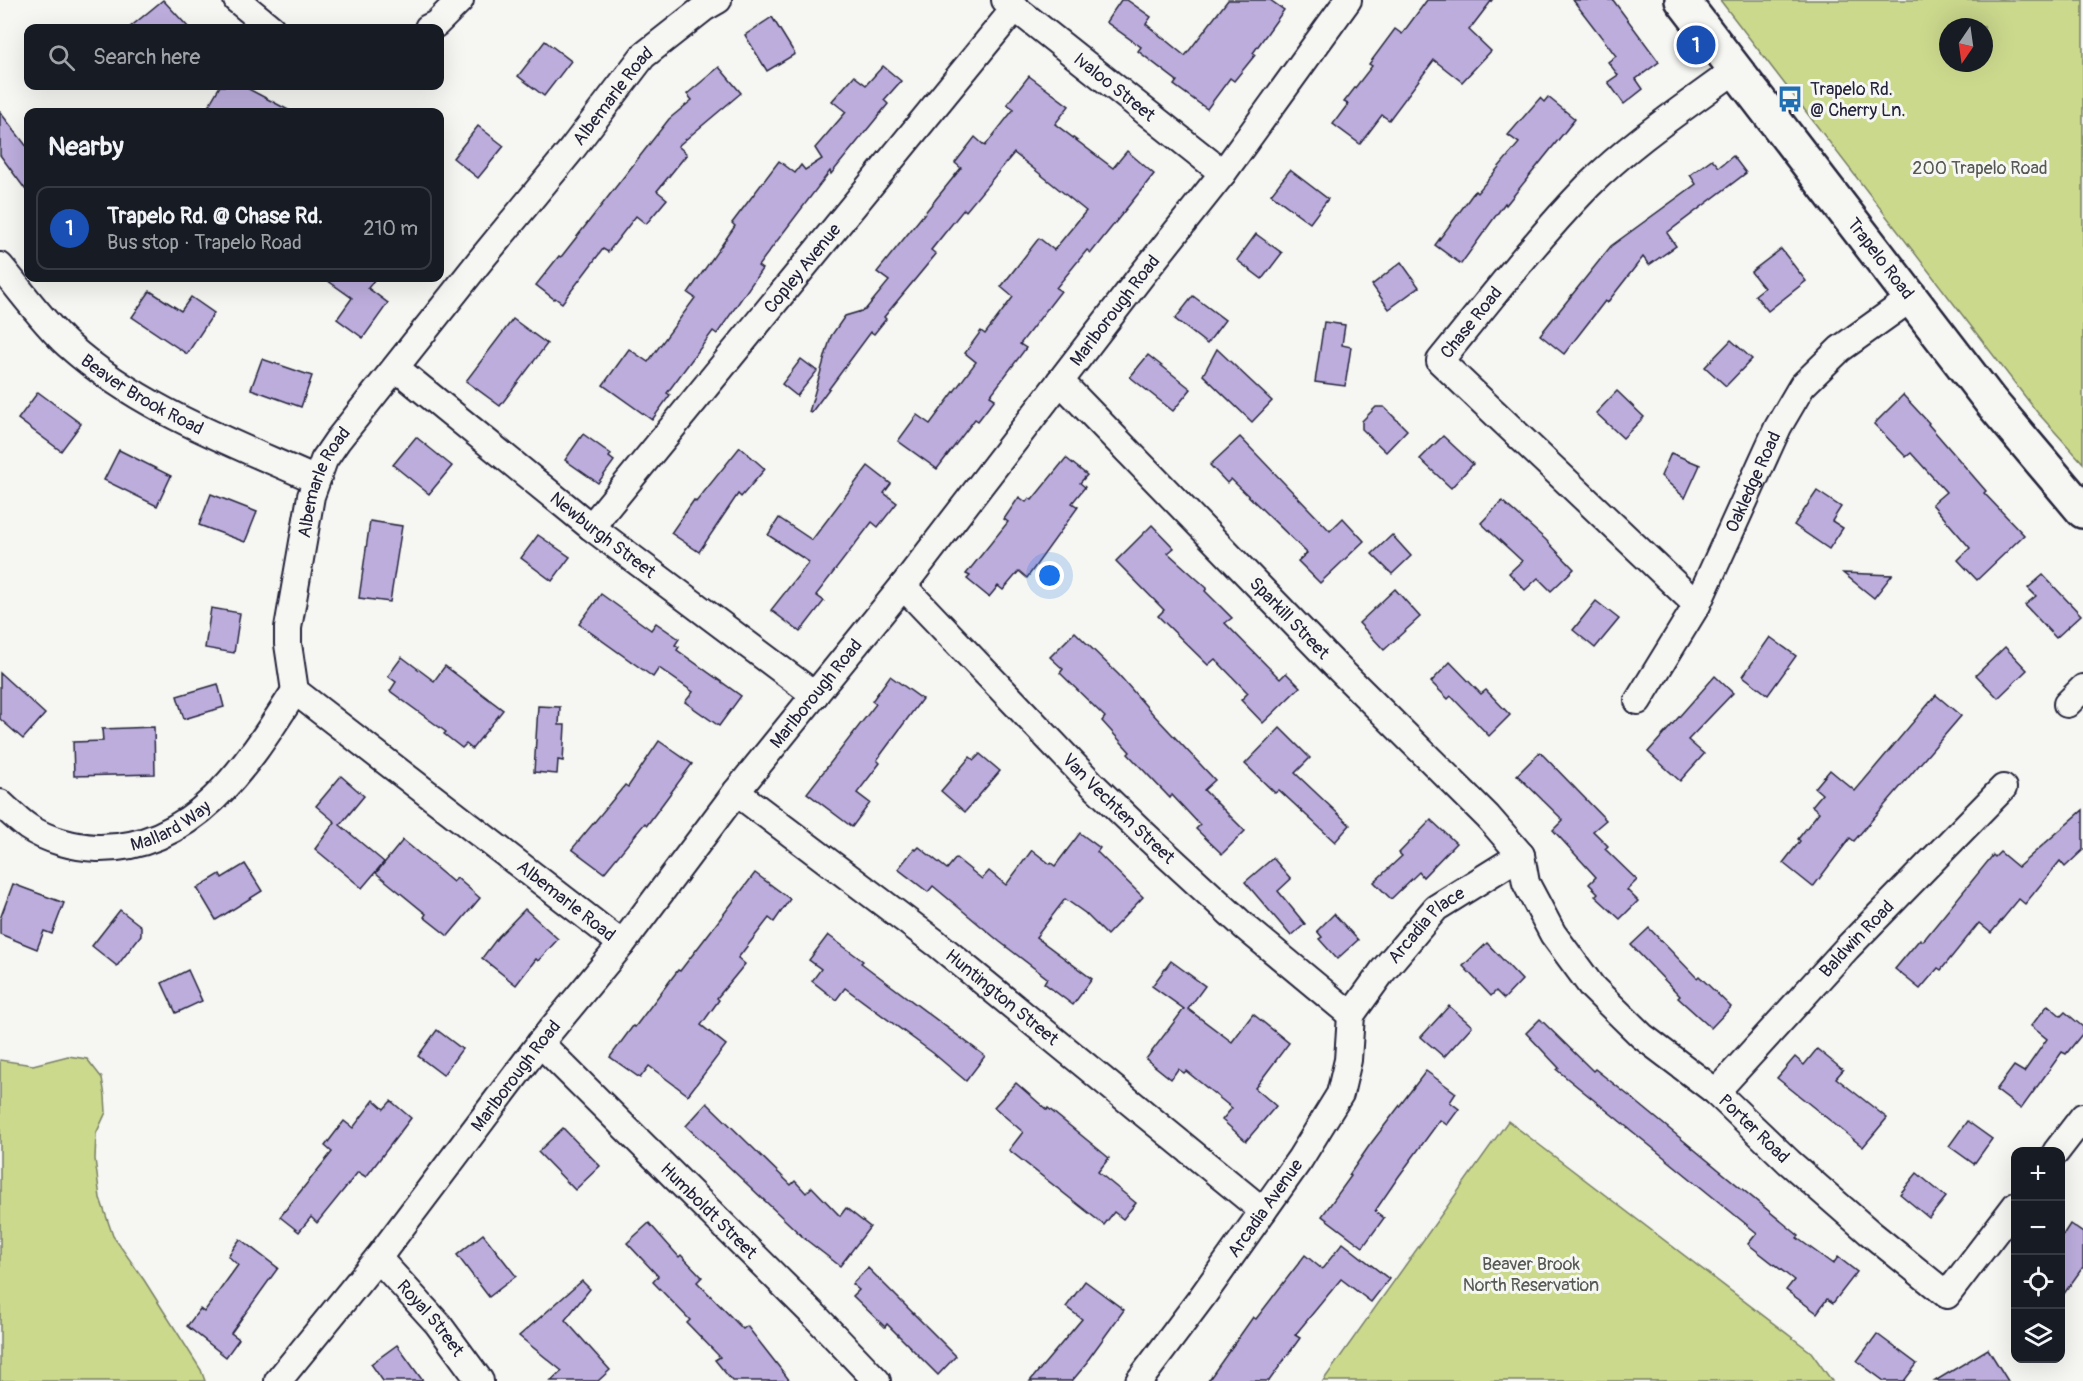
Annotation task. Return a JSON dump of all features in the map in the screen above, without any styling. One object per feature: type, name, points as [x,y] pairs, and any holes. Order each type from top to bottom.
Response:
[{"type":"main road","name":"Trapelo Road","points":[[1682,0],[1910,299],[2012,428],[2083,511]]},
{"type":"street","points":[[237,0],[267,24]]},
{"type":"street","points":[[436,24],[460,0]]},
{"type":"street","name":"Albemarle Road","points":[[622,944],[295,691],[288,628],[306,519],[316,480],[324,460],[337,441],[572,149],[643,56],[704,8],[718,0]]},
{"type":"street","name":"Marlborough Road","points":[[278,1381],[378,1258],[540,1043],[622,944],[736,792],[903,586],[1223,173],[1348,0]]},
{"type":"street","name":"Ivaloo Street","points":[[1010,4],[1223,173]]},
{"type":"street","name":"Copley Avenue","points":[[591,527],[1010,4]]},
{"type":"street","name":"Chase Road","points":[[1697,605],[1440,361],[1522,260],[1590,185],[1642,139],[1735,70]]},
{"type":"street","name":"Beaver Brook Road","points":[[0,266],[66,343],[117,383],[178,417],[316,480]]},
{"type":"street","name":"Oakledge Road","points":[[1638,701],[1697,605],[1778,427],[1802,386],[1840,349],[1910,299]]},
{"type":"street","name":"Newburgh Street","points":[[396,368],[591,527],[815,695]]},
{"type":"street","name":"Sparkill Street","points":[[1060,381],[1326,657],[1488,817],[1521,855]]},
{"type":"street","name":"Van Vechten Street","points":[[903,586],[1093,785],[1146,836],[1245,927],[1351,1015]]},
{"type":"street","name":"Mallard Way","points":[[0,803],[27,827],[46,837],[89,848],[114,848],[138,844],[159,837],[180,826],[202,810],[268,733],[295,691]]},
{"type":"street","name":"Baldwin Road","points":[[1716,1092],[1847,948],[2003,788]]},
{"type":"street","name":"Huntington Street","points":[[736,792],[936,943],[1263,1210]]},
{"type":"street","name":"Arcadia Place","points":[[1351,1015],[1382,972],[1436,908],[1521,855]]},
{"type":"street","name":"Porter Road","points":[[1521,855],[1526,883],[1553,934],[1592,987],[1642,1036],[1716,1092],[1824,1193],[1947,1295],[2011,1212]]},
{"type":"street","name":"Arcadia Avenue","points":[[1139,1381],[1300,1159],[1340,1094],[1348,1060],[1351,1015]]},
{"type":"street","name":"Humboldt Street","points":[[540,1043],[816,1317],[877,1381]]},
{"type":"street","points":[[2060,1147],[2083,1117]]},
{"type":"street","name":"Royal Street","points":[[378,1258],[438,1324],[480,1381]]},
{"type":"green space","name":"200 Trapelo Road","points":[[1720,0],[2083,0],[2083,463],[2037,412]]},
{"type":"green space","points":[[68,1056],[87,1059],[102,1078],[106,1112],[96,1134],[95,1159],[100,1198],[113,1236],[144,1280],[201,1370],[205,1381],[0,1381],[0,1060],[33,1065]]},
{"type":"green space","name":"Beaver Brook North Reservation","points":[[1508,1121],[1811,1352],[1832,1381],[1323,1381]]},
{"type":"building","points":[[163,0],[185,24],[134,24]]},
{"type":"building","points":[[1121,0],[1127,0],[1151,17],[1146,24],[1185,56],[1228,0],[1270,0],[1284,10],[1253,53],[1255,55],[1234,81],[1230,78],[1207,109],[1174,85],[1177,81],[1138,51],[1141,47],[1106,22]]},
{"type":"building","points":[[1427,0],[1492,0],[1469,30],[1491,51],[1462,82],[1434,60],[1389,120],[1382,115],[1360,144],[1333,124],[1348,104],[1344,102],[1372,66],[1369,64],[1395,29],[1402,34]]},
{"type":"building","points":[[1573,0],[1613,0],[1659,62],[1636,79],[1643,89],[1624,104],[1608,82],[1618,75],[1608,62],[1616,56]]},
{"type":"building","points":[[772,17],[795,54],[767,71],[745,35]]},
{"type":"building","points":[[545,41],[571,61],[544,96],[518,76]]},
{"type":"building","points":[[883,66],[901,81],[884,100],[888,104],[831,174],[830,171],[758,266],[762,269],[717,334],[713,331],[667,393],[670,395],[652,420],[603,385],[629,349],[648,362],[695,298],[688,293],[735,226],[732,223],[779,161],[795,173],[801,165],[805,170],[822,159],[815,148],[846,112],[832,101],[854,76],[866,85]]},
{"type":"building","points":[[719,67],[741,93],[678,146],[687,154],[657,191],[667,199],[646,224],[636,216],[608,252],[603,249],[562,303],[554,299],[536,285],[559,256],[561,257],[669,119],[692,100],[687,94]]},
{"type":"building","points":[[1029,76],[1069,106],[1055,124],[1113,168],[1127,151],[1154,174],[1091,253],[1087,250],[1056,288],[1061,291],[1020,344],[1026,348],[990,396],[995,399],[978,421],[975,419],[937,469],[898,441],[917,415],[930,424],[976,362],[965,353],[981,331],[985,334],[1013,297],[1001,287],[1039,238],[1054,250],[1086,211],[1014,153],[931,250],[936,254],[884,317],[886,319],[874,334],[871,332],[811,413],[809,412],[831,336],[845,316],[865,310],[889,281],[877,272],[961,168],[955,163],[975,137],[985,146],[1014,109],[1007,104]]},
{"type":"building","points":[[218,90],[251,90],[284,108],[207,108]]},
{"type":"building","points":[[1548,97],[1575,119],[1506,205],[1505,203],[1461,264],[1435,245],[1475,191],[1477,193],[1519,143],[1508,135],[1540,98],[1544,102]]},
{"type":"building","points":[[0,112],[24,143],[24,188],[0,155]]},
{"type":"building","points":[[478,126],[504,146],[478,178],[453,158]]},
{"type":"building","points":[[1733,156],[1746,173],[1667,233],[1676,246],[1649,265],[1643,257],[1564,354],[1540,335],[1611,246],[1696,184],[1690,175],[1712,159],[1719,167]]},
{"type":"building","points":[[1290,170],[1328,199],[1310,223],[1271,194]]},
{"type":"building","points":[[1256,234],[1282,253],[1262,279],[1237,260]]},
{"type":"building","points":[[1781,249],[1806,281],[1768,311],[1755,295],[1764,288],[1751,272]]},
{"type":"building","points":[[1401,262],[1419,287],[1389,309],[1372,285]]},
{"type":"building","points":[[330,282],[373,282],[368,288],[388,303],[363,338],[337,319],[352,298]]},
{"type":"building","points":[[150,291],[181,311],[191,297],[214,313],[187,354],[132,317]]},
{"type":"building","points":[[1193,296],[1225,320],[1207,344],[1175,319]]},
{"type":"building","points":[[513,319],[547,344],[500,406],[466,381]]},
{"type":"building","points":[[1324,322],[1345,325],[1342,345],[1351,347],[1345,386],[1315,382]]},
{"type":"building","points":[[1731,340],[1752,359],[1726,386],[1705,367]]},
{"type":"building","points":[[1217,349],[1272,401],[1252,422],[1203,375]]},
{"type":"building","points":[[1148,355],[1191,389],[1173,411],[1130,377]]},
{"type":"building","points":[[262,359],[312,376],[301,407],[251,389]]},
{"type":"building","points":[[801,359],[817,371],[797,396],[782,384]]},
{"type":"building","points":[[1617,391],[1644,417],[1623,438],[1596,413]]},
{"type":"building","points":[[38,392],[81,424],[61,451],[18,419]]},
{"type":"building","points":[[1903,395],[1986,491],[1984,493],[2024,535],[1977,580],[1958,560],[1970,548],[1932,504],[1946,492],[1911,453],[1906,457],[1874,424]]},
{"type":"building","points":[[1376,407],[1384,407],[1407,430],[1386,452],[1362,429],[1362,421]]},
{"type":"building","points":[[583,434],[611,454],[609,457],[614,461],[598,483],[565,460]]},
{"type":"building","points":[[1443,436],[1473,464],[1451,488],[1420,459]]},
{"type":"building","points":[[416,437],[452,466],[429,494],[393,465]]},
{"type":"building","points":[[1240,437],[1330,531],[1343,518],[1364,541],[1320,583],[1298,561],[1307,553],[1231,479],[1227,483],[1210,465]]},
{"type":"building","points":[[740,447],[765,469],[741,497],[738,494],[699,552],[671,533],[694,500],[696,502]]},
{"type":"building","points":[[119,450],[171,476],[157,506],[104,480]]},
{"type":"building","points":[[1671,453],[1700,465],[1685,498],[1661,476]]},
{"type":"building","points":[[1066,458],[1087,475],[1080,483],[1085,487],[1072,503],[1078,507],[1027,578],[1019,571],[1003,590],[998,586],[989,597],[967,579],[970,576],[966,574],[1008,522],[1004,519],[1019,497],[1026,502],[1029,498],[1032,500]]},
{"type":"building","points":[[868,466],[891,484],[884,493],[897,503],[878,527],[872,522],[816,595],[824,601],[800,632],[771,610],[809,562],[768,535],[779,518],[812,540]]},
{"type":"building","points":[[1817,491],[1841,507],[1832,521],[1843,528],[1829,549],[1794,525]]},
{"type":"building","points":[[211,494],[257,512],[245,542],[199,525]]},
{"type":"building","points":[[1502,501],[1545,539],[1574,569],[1551,591],[1538,578],[1525,590],[1509,573],[1522,561],[1481,523]]},
{"type":"building","points":[[370,521],[402,526],[390,602],[359,598]]},
{"type":"building","points":[[1152,525],[1174,548],[1168,553],[1207,588],[1205,591],[1232,618],[1225,623],[1280,679],[1286,673],[1300,687],[1263,723],[1241,700],[1248,693],[1215,659],[1208,665],[1158,616],[1164,610],[1116,561]]},
{"type":"building","points":[[538,535],[570,557],[552,581],[521,558]]},
{"type":"building","points":[[1392,535],[1411,556],[1392,574],[1372,554]]},
{"type":"building","points":[[1843,573],[1892,575],[1874,598]]},
{"type":"building","points":[[2043,575],[2081,615],[2056,638],[2025,605],[2036,596],[2028,588]]},
{"type":"building","points":[[1395,589],[1420,617],[1384,650],[1359,623]]},
{"type":"building","points":[[601,594],[651,630],[656,623],[679,639],[675,645],[679,647],[677,650],[741,696],[719,726],[685,702],[693,692],[659,668],[653,677],[579,624]]},
{"type":"building","points":[[1596,601],[1619,619],[1595,648],[1573,630]]},
{"type":"building","points":[[211,608],[240,613],[234,653],[205,648]]},
{"type":"building","points":[[1075,632],[1119,675],[1215,780],[1204,790],[1245,831],[1222,854],[1196,829],[1200,825],[1172,795],[1170,798],[1128,754],[1130,752],[1102,721],[1105,717],[1060,673],[1063,669],[1050,657]]},
{"type":"building","points":[[1770,637],[1796,656],[1768,695],[1743,676]]},
{"type":"building","points":[[2005,647],[2027,670],[1998,698],[1976,675]]},
{"type":"building","points":[[402,657],[434,681],[445,666],[503,710],[472,749],[466,744],[462,748],[444,734],[446,732],[390,691],[396,682],[388,676]]},
{"type":"building","points":[[1450,662],[1481,694],[1486,690],[1510,715],[1489,736],[1451,696],[1448,699],[1431,682]]},
{"type":"building","points":[[0,673],[45,714],[23,739],[0,719]]},
{"type":"building","points":[[890,676],[922,699],[877,760],[880,763],[857,793],[870,803],[852,827],[807,793],[876,704],[872,701]]},
{"type":"building","points":[[1715,676],[1733,693],[1688,740],[1704,754],[1680,781],[1648,752]]},
{"type":"building","points":[[218,684],[224,707],[184,719],[177,696]]},
{"type":"building","points":[[1936,695],[1961,716],[1854,841],[1850,838],[1813,887],[1783,863],[1819,812],[1812,806],[1822,794],[1815,788],[1830,770],[1855,791]]},
{"type":"building","points":[[538,706],[560,707],[559,725],[565,725],[563,761],[558,760],[557,774],[534,772]]},
{"type":"building","points":[[154,727],[155,774],[74,776],[73,742],[103,741],[102,729]]},
{"type":"building","points":[[1280,728],[1310,758],[1295,773],[1350,825],[1335,842],[1279,790],[1275,793],[1245,764]]},
{"type":"building","points":[[659,741],[692,764],[647,825],[645,823],[604,873],[572,849],[625,785],[628,787]]},
{"type":"building","points":[[1540,752],[1606,820],[1593,831],[1608,846],[1605,849],[1637,880],[1627,890],[1638,901],[1620,919],[1595,896],[1598,893],[1589,884],[1596,877],[1553,830],[1563,820],[1517,775]]},
{"type":"building","points":[[980,754],[1000,771],[965,812],[941,791],[970,757],[974,760]]},
{"type":"building","points":[[341,776],[364,796],[340,825],[384,862],[362,888],[315,849],[335,822],[316,806]]},
{"type":"building","points":[[2083,810],[2083,850],[2065,867],[2060,861],[2025,904],[2019,899],[1991,933],[1979,923],[1941,970],[1938,968],[1920,989],[1895,969],[1920,939],[1923,941],[1993,855],[1995,857],[2000,852],[2018,867]]},
{"type":"building","points":[[1431,820],[1456,843],[1423,877],[1419,872],[1391,899],[1374,882],[1402,856],[1399,853]]},
{"type":"building","points":[[1080,833],[1100,848],[1097,852],[1143,897],[1107,935],[1085,913],[1065,899],[1036,937],[1092,979],[1073,1005],[1044,983],[1047,978],[933,886],[928,892],[898,869],[914,849],[919,847],[947,869],[956,858],[982,879],[989,871],[1006,885],[1032,850],[1055,866]]},
{"type":"building","points":[[403,840],[453,882],[457,878],[480,898],[448,936],[424,917],[426,914],[376,873]]},
{"type":"building","points":[[1273,858],[1291,879],[1278,891],[1305,924],[1291,936],[1245,882]]},
{"type":"building","points":[[245,864],[262,891],[216,920],[197,888],[220,874],[222,878]]},
{"type":"building","points":[[755,873],[790,899],[774,922],[769,918],[738,958],[745,964],[717,998],[719,1000],[701,1025],[726,1045],[688,1095],[649,1066],[640,1078],[610,1057]]},
{"type":"building","points":[[13,884],[64,903],[52,934],[44,931],[37,949],[0,934],[0,919]]},
{"type":"building","points":[[525,909],[558,939],[538,961],[536,959],[516,985],[482,958],[498,937]]},
{"type":"building","points":[[120,910],[141,926],[141,935],[117,966],[92,946]]},
{"type":"building","points":[[1334,914],[1358,940],[1337,959],[1319,939],[1322,937],[1317,931]]},
{"type":"building","points":[[1649,928],[1697,978],[1699,976],[1731,1007],[1711,1028],[1678,998],[1680,996],[1631,945]]},
{"type":"building","points":[[828,935],[863,961],[861,963],[985,1056],[966,1081],[933,1053],[845,988],[836,1000],[812,981],[821,969],[809,960]]},
{"type":"building","points":[[1487,943],[1522,980],[1504,999],[1496,991],[1491,996],[1463,966]]},
{"type":"building","points":[[1171,961],[1205,986],[1188,1009],[1232,1042],[1253,1014],[1289,1043],[1255,1088],[1276,1106],[1246,1141],[1222,1120],[1232,1108],[1186,1071],[1184,1073],[1178,1069],[1171,1079],[1146,1059],[1184,1009],[1152,986]]},
{"type":"building","points":[[188,970],[202,1001],[176,1013],[162,983]]},
{"type":"building","points":[[2048,1005],[2061,1016],[2065,1012],[2083,1027],[2083,1033],[2066,1054],[2062,1052],[2021,1109],[1996,1090],[2014,1066],[2024,1072],[2047,1039],[2031,1026]]},
{"type":"building","points":[[1449,1006],[1472,1026],[1444,1057],[1421,1037]]},
{"type":"building","points":[[1540,1019],[1593,1071],[1595,1069],[1633,1099],[1799,1236],[1797,1238],[1833,1264],[1838,1257],[1857,1272],[1833,1303],[1827,1299],[1817,1313],[1786,1290],[1794,1280],[1748,1244],[1757,1233],[1557,1070],[1559,1068],[1526,1033]]},
{"type":"building","points":[[437,1030],[462,1049],[443,1075],[418,1056]]},
{"type":"building","points":[[1817,1049],[1843,1070],[1836,1078],[1887,1118],[1863,1147],[1777,1078],[1795,1057],[1804,1065]]},
{"type":"building","points":[[1426,1071],[1456,1093],[1450,1102],[1459,1109],[1447,1125],[1440,1120],[1399,1176],[1375,1211],[1384,1218],[1363,1247],[1322,1216],[1369,1146]]},
{"type":"building","points":[[1016,1083],[1109,1158],[1098,1172],[1136,1203],[1123,1219],[1114,1212],[1104,1225],[1009,1150],[1023,1132],[994,1107]]},
{"type":"building","points":[[374,1100],[384,1109],[391,1101],[411,1118],[366,1177],[358,1172],[317,1223],[311,1217],[299,1232],[280,1217],[332,1152],[325,1146],[344,1121],[353,1128]]},
{"type":"building","points":[[707,1103],[791,1185],[795,1181],[806,1193],[812,1187],[840,1216],[846,1208],[870,1227],[840,1266],[805,1239],[686,1126]]},
{"type":"building","points":[[1967,1121],[1992,1139],[1974,1164],[1949,1146]]},
{"type":"building","points":[[563,1128],[600,1166],[575,1190],[538,1152]]},
{"type":"building","points":[[1917,1173],[1946,1197],[1929,1218],[1900,1194]]},
{"type":"building","points":[[649,1223],[679,1257],[681,1255],[702,1277],[697,1282],[743,1329],[747,1326],[790,1381],[732,1381],[715,1360],[720,1357],[687,1323],[690,1320],[653,1282],[658,1276],[627,1243]]},
{"type":"building","points":[[2070,1224],[2083,1233],[2083,1267],[2065,1292],[2065,1255],[2065,1232]]},
{"type":"building","points":[[483,1234],[516,1276],[489,1297],[457,1255]]},
{"type":"building","points":[[240,1239],[278,1268],[231,1333],[239,1339],[226,1357],[187,1326],[200,1309],[204,1312],[238,1265],[228,1256]]},
{"type":"building","points":[[1343,1243],[1389,1279],[1371,1302],[1341,1279],[1295,1335],[1300,1338],[1269,1381],[1208,1381],[1253,1317],[1256,1319],[1305,1255],[1322,1269]]},
{"type":"building","points":[[868,1268],[956,1356],[938,1375],[887,1324],[885,1327],[853,1296],[859,1290],[852,1284]]},
{"type":"building","points":[[582,1281],[590,1289],[565,1320],[610,1370],[598,1381],[551,1381],[562,1371],[519,1336]]},
{"type":"building","points":[[1085,1281],[1124,1310],[1072,1381],[1030,1381],[1082,1319],[1066,1307]]},
{"type":"building","points":[[1877,1334],[1917,1364],[1904,1381],[1884,1381],[1857,1361]]},
{"type":"building","points":[[397,1345],[423,1381],[383,1381],[371,1364]]},
{"type":"building","points":[[1988,1349],[2008,1381],[1935,1381]]},
{"type":"place","name":"Trapelo Rd. @ Chase Rd.","points":[[1696,45]]},
{"type":"place","name":"Trapelo Rd. @ Cherry Ln.","points":[[1790,99]]}]
